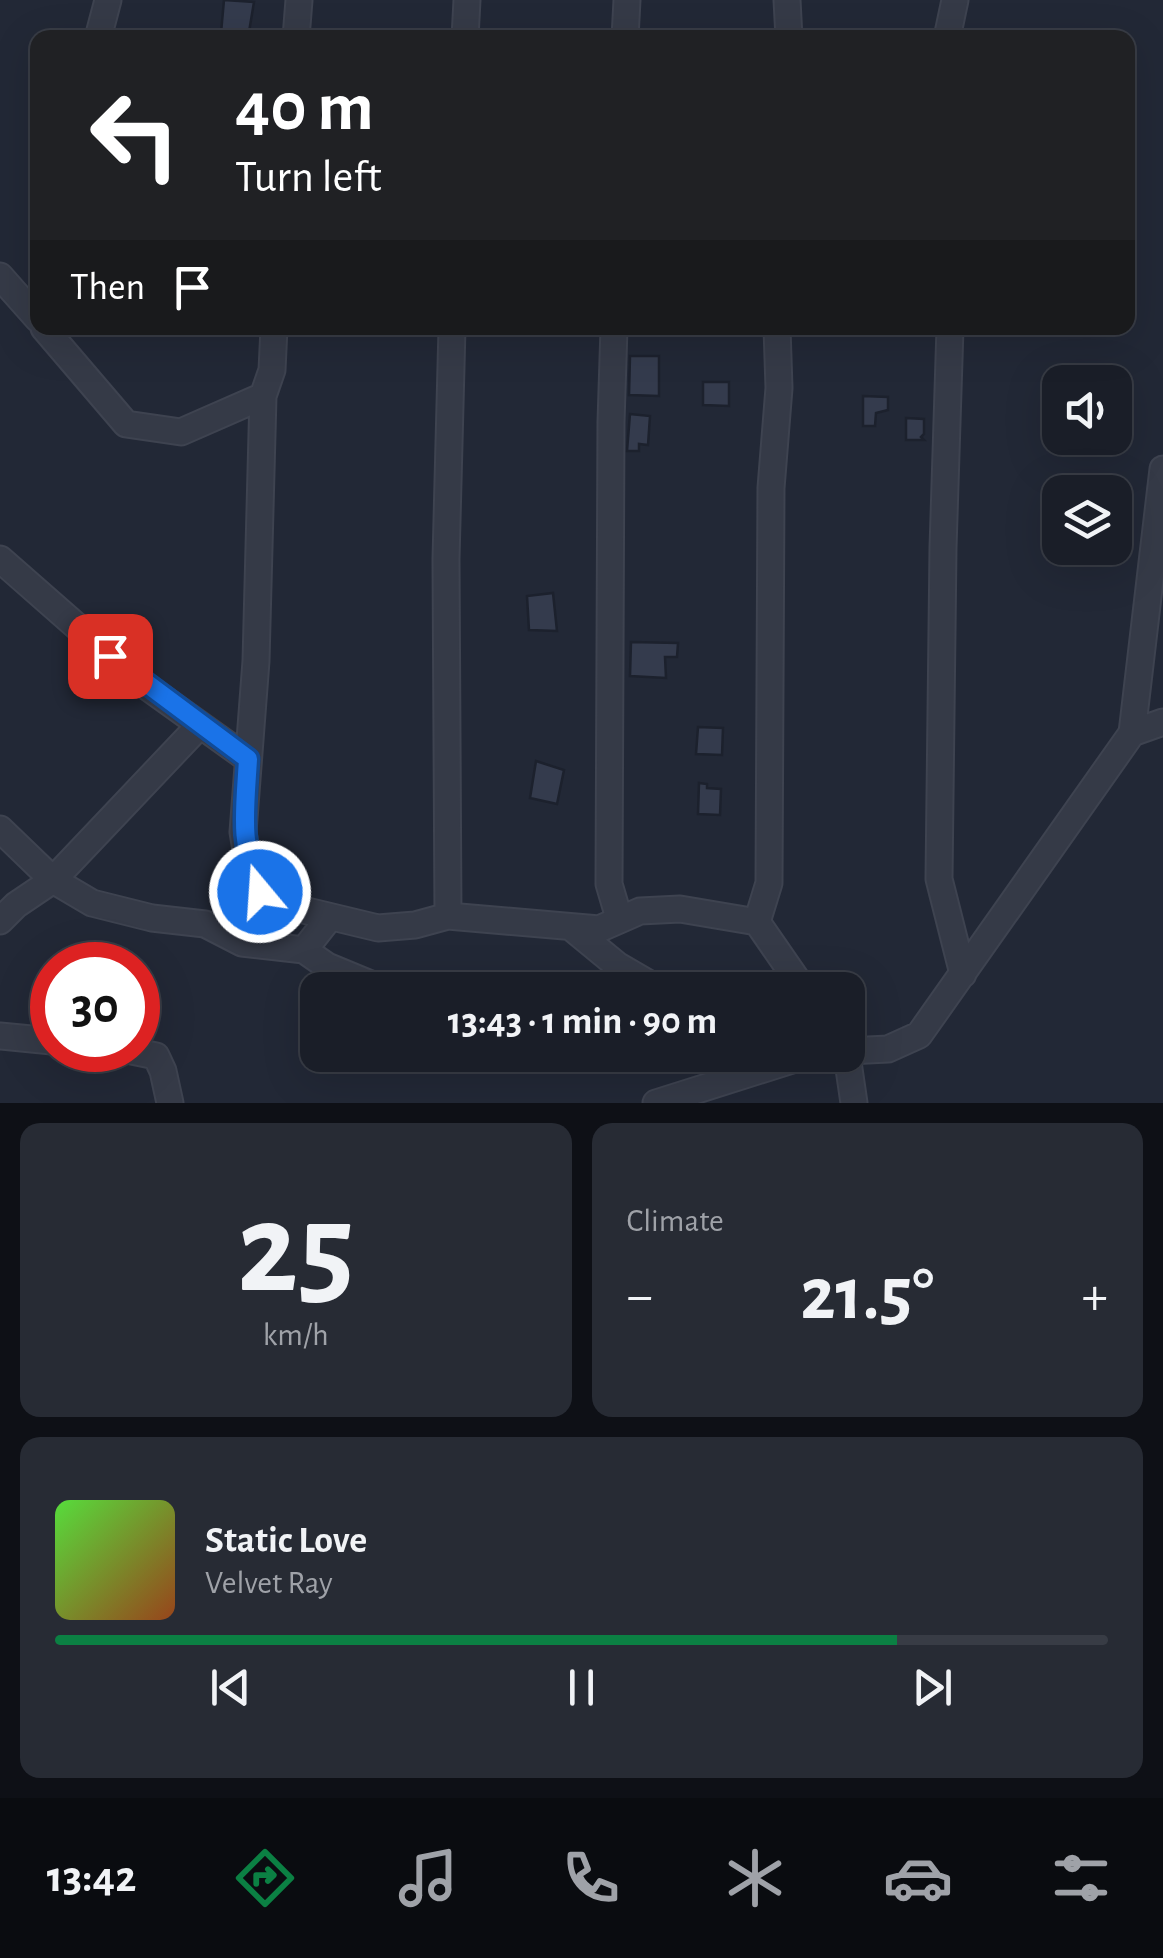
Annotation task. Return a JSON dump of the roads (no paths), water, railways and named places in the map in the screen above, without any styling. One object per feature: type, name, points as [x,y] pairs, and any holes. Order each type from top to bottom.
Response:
[{"type":"street","points":[[100,30],[108,0]]},
{"type":"street","points":[[297,30],[300,0]]},
{"type":"street","points":[[465,30],[467,0]]},
{"type":"street","points":[[625,30],[627,0]]},
{"type":"street","points":[[787,0],[789,30]]},
{"type":"street","points":[[948,30],[955,0]]},
{"type":"street","points":[[0,276],[30,310]]},
{"type":"street","points":[[50,335],[126,424],[181,432],[263,396]]},
{"type":"street","points":[[274,335],[272,370],[263,396],[256,661],[243,832],[248,862],[260,892],[299,908],[378,928],[415,925],[448,916],[599,929],[640,911],[680,909],[757,922],[792,972]]},
{"type":"street","points":[[448,916],[446,558],[452,335]]},
{"type":"street","points":[[614,335],[609,884],[619,918]]},
{"type":"street","points":[[757,922],[770,884],[770,488],[779,388],[777,335]]},
{"type":"street","points":[[950,335],[940,879],[963,974]]},
{"type":"street","points":[[865,1051],[888,1049],[919,1035],[1132,732],[1163,469]]},
{"type":"street","points":[[0,559],[139,681],[248,759]]},
{"type":"street","points":[[1132,732],[1163,722]]},
{"type":"street","points":[[0,921],[16,905],[54,880],[200,724]]},
{"type":"street","points":[[0,829],[54,880],[92,903],[152,918],[205,924],[242,943],[304,950],[342,972]]},
{"type":"street","points":[[304,950],[330,917]]},
{"type":"street","points":[[572,928],[629,972]]},
{"type":"street","points":[[0,1036],[30,1039]]},
{"type":"street","points":[[160,1065],[170,1103]]},
{"type":"street","points":[[656,1103],[754,1072]]},
{"type":"street","points":[[850,1072],[854,1103]]}]
